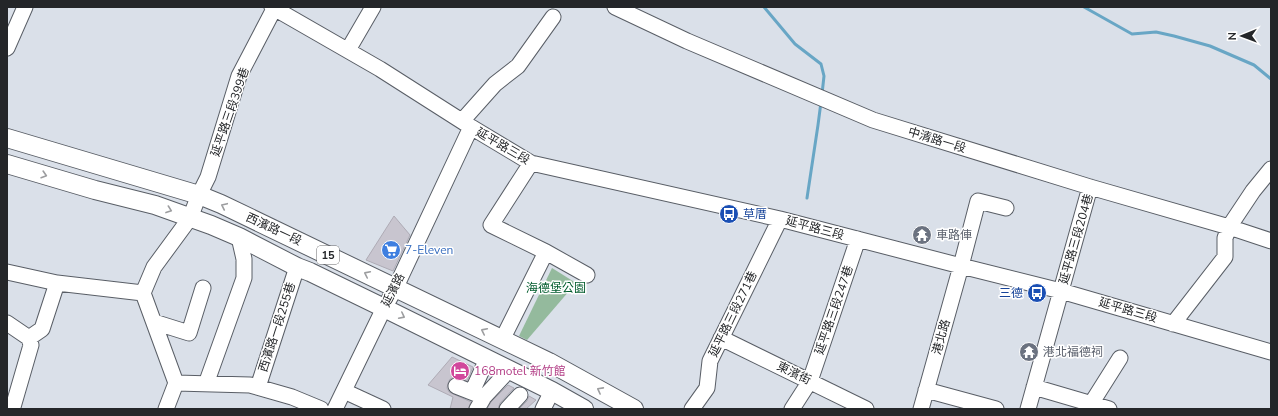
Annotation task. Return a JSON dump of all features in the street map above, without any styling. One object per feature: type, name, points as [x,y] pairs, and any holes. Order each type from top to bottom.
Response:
[{"type":"main road","name":"西濱路一段","points":[[7,138],[199,195],[311,247],[549,362],[634,409]]},
{"type":"main road","name":"西濱路一段","points":[[7,164],[95,190],[155,205],[239,237],[297,267],[552,391],[584,409]]},
{"type":"street","points":[[7,48],[25,7]]},
{"type":"street","points":[[348,50],[373,7]]},
{"type":"street","name":"中清路一段","points":[[615,7],[687,41],[873,120],[1271,241]]},
{"type":"street","name":"延平路三段","points":[[274,8],[380,69],[466,124],[531,163],[780,219],[1061,291],[1271,352]]},
{"type":"street","name":"延平路三段399巷","points":[[143,293],[154,267],[190,218],[199,195],[208,178],[239,76],[274,8]]},
{"type":"street","name":"延濱路","points":[[335,409],[395,288],[466,124],[495,84],[518,66],[553,17]]},
{"type":"street","points":[[531,163],[491,226],[546,252],[587,275]]},
{"type":"street","points":[[1173,324],[1225,257],[1224,238],[1229,227],[1253,191],[1271,169]]},
{"type":"street","name":"延平路三段204巷","points":[[1028,409],[1090,187]]},
{"type":"street","name":"港北路","points":[[921,409],[978,201],[1006,208]]},
{"type":"street","name":"延平路三段271巷","points":[[692,409],[707,388],[710,361],[780,219]]},
{"type":"street","points":[[206,384],[244,278],[244,259],[239,237]]},
{"type":"street","name":"延平路三段247巷","points":[[792,409],[810,381],[858,239]]},
{"type":"street","points":[[502,340],[546,252]]},
{"type":"street","name":"西濱路一段255巷","points":[[258,387],[297,267]]},
{"type":"street","points":[[7,272],[57,283],[143,293],[176,384],[166,409]]},
{"type":"street","points":[[29,338],[42,329],[57,283]]},
{"type":"street","points":[[154,322],[189,333],[203,288]]},
{"type":"street","points":[[7,323],[29,338],[31,345],[12,407]]},
{"type":"street","name":"東濱街","points":[[721,338],[866,409]]},
{"type":"street","points":[[1091,404],[1120,358]]},
{"type":"street","points":[[478,399],[487,359]]},
{"type":"street","points":[[478,399],[509,370]]},
{"type":"street","points":[[176,384],[250,385],[292,397],[321,409]]},
{"type":"street","points":[[456,386],[478,399]]},
{"type":"street","points":[[1034,387],[1109,409]]},
{"type":"street","points":[[926,390],[996,409]]},
{"type":"street","points":[[344,391],[383,409]]},
{"type":"street","points":[[542,409],[552,391]]},
{"type":"street","points":[[506,409],[520,395]]},
{"type":"green space","name":"海德堡公園","points":[[552,268],[576,283],[527,340],[519,336]]},
{"type":"building","name":"7-Eleven","points":[[394,216],[410,235],[393,271],[366,260]]},
{"type":"building","name":"港北福德祠","points":[[1022,347],[1035,347],[1034,356],[1022,356]]},
{"type":"building","points":[[452,357],[473,367],[467,381],[455,377],[450,379],[447,388],[449,392],[471,402],[468,409],[450,409],[453,397],[428,385]]},
{"type":"building","points":[[508,385],[514,388],[500,403],[498,409],[487,409],[491,402]]},
{"type":"building","points":[[529,396],[536,400],[526,409],[519,409],[527,401]]},
{"type":"waterway","points":[[764,7],[795,44],[821,64],[824,76],[822,94]]},
{"type":"waterway","points":[[1084,7],[1132,34],[1156,32],[1210,46],[1254,65],[1271,79]]},
{"type":"waterway","points":[[807,198],[821,102]]},
{"type":"place","name":"草厝","points":[[729,214]]},
{"type":"place","name":"車路俥","points":[[922,235]]},
{"type":"place","name":"7-Eleven","points":[[391,250]]},
{"type":"place","name":"三德","points":[[1037,293]]},
{"type":"place","name":"港北福德祠","points":[[1029,352]]},
{"type":"place","name":"168motel 新竹館","points":[[460,371]]}]
